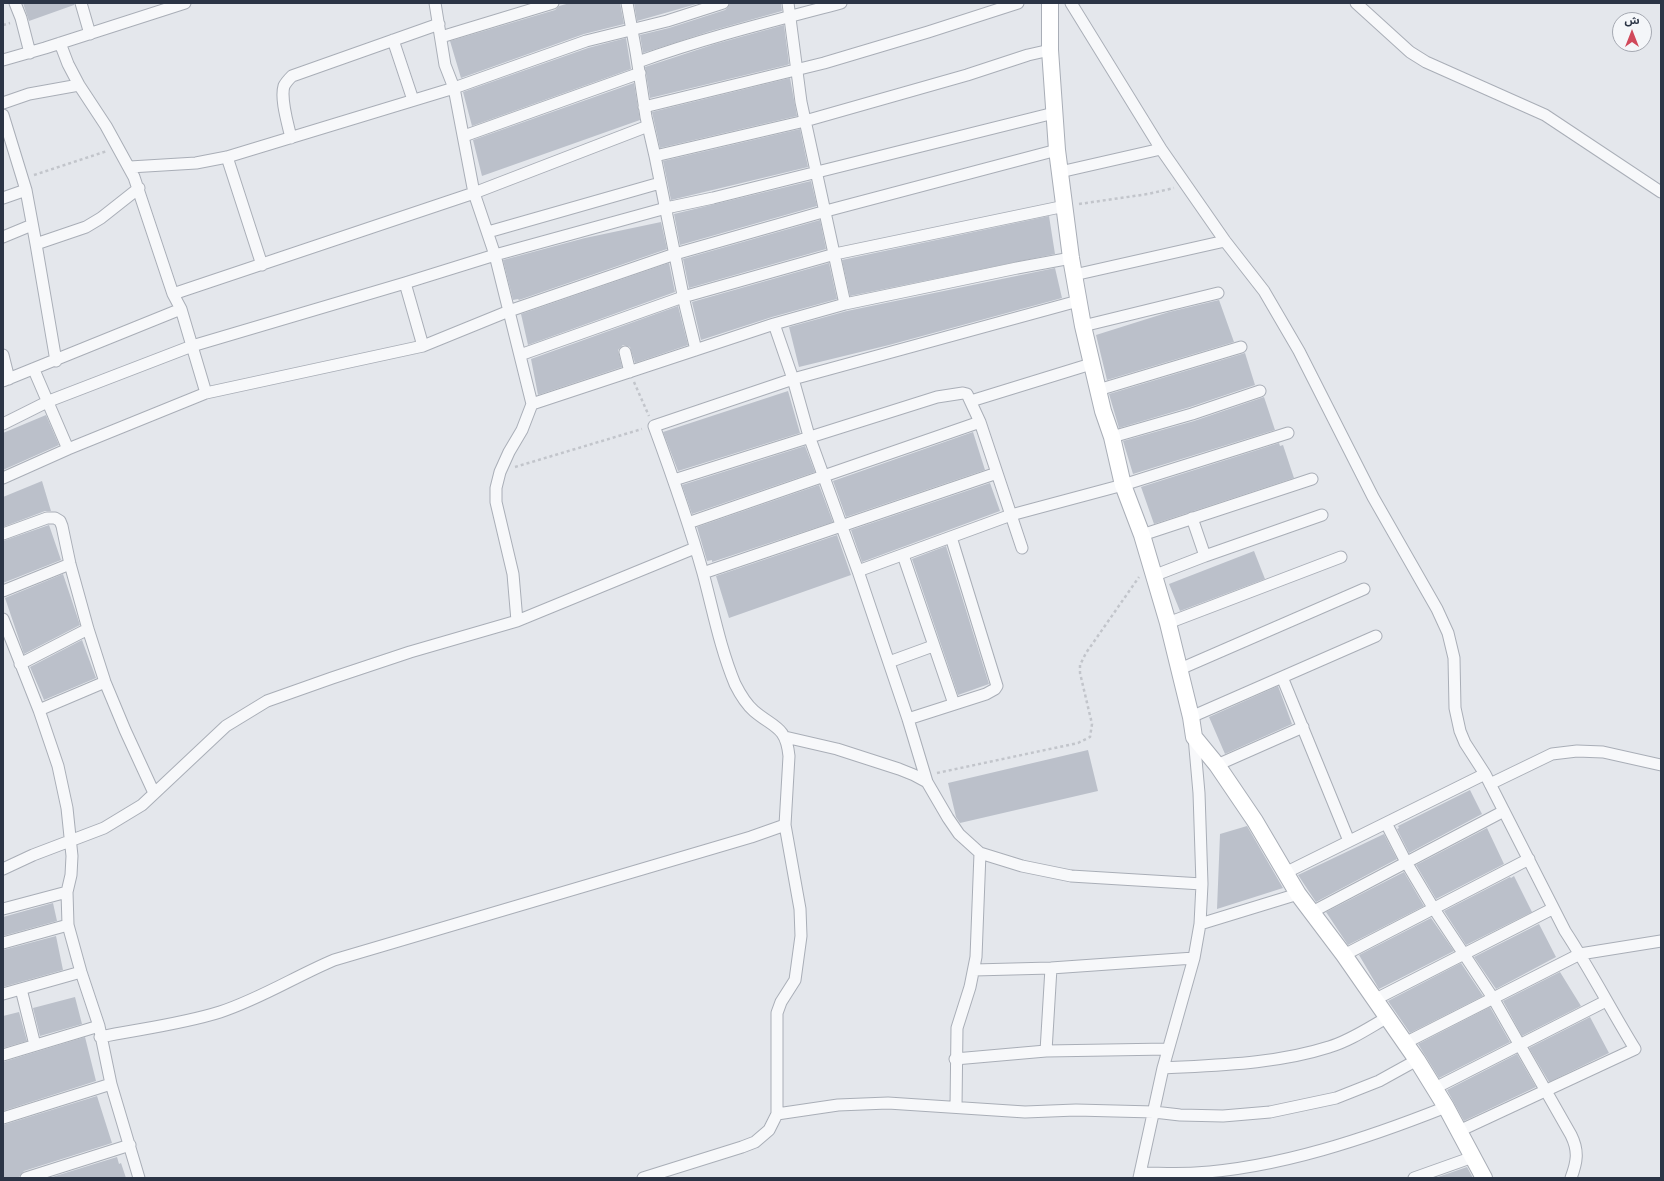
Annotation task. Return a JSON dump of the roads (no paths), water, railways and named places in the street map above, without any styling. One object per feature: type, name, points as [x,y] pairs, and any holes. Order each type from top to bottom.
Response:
[{"type":"street","points":[[15,3],[21,18],[30,53]]},
{"type":"street","points":[[81,3],[90,34]]},
{"type":"street","points":[[3,60],[30,53],[185,3]]},
{"type":"street","points":[[435,3],[445,65],[454,88],[474,194],[495,255],[532,404],[522,430],[509,452],[500,472],[496,488],[496,502],[513,574],[517,621]]},
{"type":"street","points":[[441,38],[525,7],[553,3]]},
{"type":"street","points":[[627,3],[640,73],[644,107],[666,208],[683,297],[696,350]]},
{"type":"street","points":[[130,167],[196,163],[227,157],[454,88],[586,41],[666,21],[723,3]]},
{"type":"street","points":[[788,3],[805,121],[826,211],[845,304]]},
{"type":"street","points":[[638,62],[663,52],[841,3]]},
{"type":"street","points":[[644,107],[824,63],[1018,3]]},
{"type":"street","points":[[1050,3],[1050,50],[1057,150],[1078,302],[1091,364],[1112,437],[1123,486],[1142,535],[1180,669],[1191,717],[1199,793],[1202,884],[1200,924],[1194,958],[1163,1068],[1140,1175],[1194,1173],[1255,1165],[1301,1155],[1389,1130],[1446,1108]]},
{"type":"street","points":[[1071,3],[1161,149],[1225,241],[1257,280],[1284,324],[1312,375],[1373,497],[1448,633],[1454,658],[1455,708],[1460,731],[1465,743],[1488,779],[1552,908],[1635,1049],[1459,1130]]},
{"type":"street","points":[[1356,3],[1410,52],[1426,62],[1545,115],[1661,192]]},
{"type":"street","points":[[291,138],[284,101],[285,84],[289,79],[298,73],[439,24]]},
{"type":"street","points":[[393,40],[413,100]]},
{"type":"street","points":[[60,43],[79,85],[130,167],[139,188],[173,294],[181,309],[206,393]]},
{"type":"street","points":[[655,156],[805,121],[967,75],[1028,55],[1050,50]]},
{"type":"street","points":[[464,136],[640,73]]},
{"type":"street","points":[[3,103],[29,94],[79,85]]},
{"type":"street","points":[[3,424],[49,401],[192,346],[495,255],[666,208],[816,173],[1054,113]]},
{"type":"street","points":[[3,115],[24,184],[56,361]]},
{"type":"street","points":[[173,294],[474,194],[648,126]]},
{"type":"street","points":[[1060,172],[1161,149]]},
{"type":"street","points":[[3,478],[68,449],[206,393],[423,346],[509,311],[675,254],[826,211],[1057,150]]},
{"type":"street","points":[[227,157],[262,265]]},
{"type":"street","points":[[488,232],[660,183]]},
{"type":"street","points":[[3,198],[24,184]]},
{"type":"street","points":[[36,244],[86,227],[113,210],[139,188]]},
{"type":"street","points":[[520,355],[683,297],[835,254],[1065,206]]},
{"type":"street","points":[[3,238],[32,225]]},
{"type":"street","points":[[1074,275],[1225,241]]},
{"type":"street","points":[[532,404],[774,324],[845,304],[1071,258]]},
{"type":"street","points":[[405,283],[423,346]]},
{"type":"street","points":[[1083,326],[1218,293]]},
{"type":"street","points":[[643,1178],[742,1147],[755,1142],[769,1130],[777,1114],[778,1014],[781,1002],[795,980],[801,936],[800,910],[785,825],[789,756],[785,737],[782,731],[754,711],[740,693],[717,631],[703,573],[688,524],[654,426],[793,379],[1078,302]]},
{"type":"street","points":[[3,355],[6,380],[34,370],[181,309]]},
{"type":"street","points":[[774,324],[793,379],[809,436],[858,571],[908,719],[926,779],[948,818],[959,834],[980,853],[1022,866],[1071,876],[1202,884]]},
{"type":"street","points":[[1098,390],[1241,347]]},
{"type":"street","points":[[625,352],[630,372]]},
{"type":"street","points":[[971,401],[1091,364]]},
{"type":"street","points":[[34,370],[49,401],[68,449]]},
{"type":"street","points":[[1112,437],[1192,414],[1260,391]]},
{"type":"street","points":[[674,480],[809,436],[937,397],[963,393],[967,394],[980,422],[1022,548]]},
{"type":"street","points":[[688,524],[980,422]]},
{"type":"street","points":[[858,571],[1010,515],[1123,486],[1288,433]]},
{"type":"street","points":[[703,573],[997,473]]},
{"type":"street","points":[[1142,535],[1312,479]]},
{"type":"street","points":[[1151,569],[1205,556],[1322,515]]},
{"type":"street","points":[[3,534],[35,521],[47,518],[55,518],[60,521],[88,629],[105,682],[154,793]]},
{"type":"street","points":[[1192,518],[1205,556]]},
{"type":"street","points":[[908,719],[986,694],[995,689],[997,686],[951,537]]},
{"type":"street","points":[[3,869],[33,855],[104,828],[142,805],[226,726],[268,701],[410,652],[517,621],[695,548]]},
{"type":"street","points":[[903,555],[954,704]]},
{"type":"street","points":[[1168,623],[1341,557]]},
{"type":"street","points":[[3,591],[70,564]]},
{"type":"street","points":[[1180,669],[1364,589]]},
{"type":"street","points":[[3,619],[39,710],[58,766],[67,808],[72,867],[67,892],[68,925],[99,1031],[111,1084],[139,1178]]},
{"type":"street","points":[[20,664],[88,629]]},
{"type":"street","points":[[1191,717],[1376,636]]},
{"type":"street","points":[[889,662],[933,646]]},
{"type":"street","points":[[1282,677],[1348,841]]},
{"type":"street","points":[[39,710],[105,682]]},
{"type":"street","points":[[1217,765],[1303,727]]},
{"type":"street","points":[[785,737],[837,750],[926,779]]},
{"type":"street","points":[[1194,737],[1217,765],[1255,821],[1298,894],[1376,998],[1417,1060],[1459,1130],[1484,1178]]},
{"type":"street","points":[[1285,873],[1386,823],[1488,779],[1552,754],[1577,751],[1603,752],[1661,765]]},
{"type":"street","points":[[1312,912],[1504,811]]},
{"type":"street","points":[[1386,823],[1406,862],[1434,908],[1493,998],[1575,1143],[1577,1158],[1571,1178]]},
{"type":"street","points":[[3,1055],[35,1045],[99,1031],[220,1012],[251,1000],[306,971],[334,960],[750,837],[785,825]]},
{"type":"street","points":[[956,1108],[957,1028],[974,970],[976,957],[980,853]]},
{"type":"street","points":[[1344,955],[1529,859]]},
{"type":"street","points":[[3,909],[67,892]]},
{"type":"street","points":[[1200,924],[1298,894]]},
{"type":"street","points":[[1376,998],[1552,908]]},
{"type":"street","points":[[3,943],[68,925]]},
{"type":"street","points":[[1405,1043],[1580,954],[1661,941]]},
{"type":"street","points":[[974,970],[1051,968],[1194,958]]},
{"type":"street","points":[[1046,1051],[1051,968]]},
{"type":"street","points":[[3,994],[81,972]]},
{"type":"street","points":[[21,989],[35,1045]]},
{"type":"street","points":[[1435,1088],[1606,1001]]},
{"type":"street","points":[[1163,1068],[1221,1065],[1309,1053],[1331,1047],[1388,1017]]},
{"type":"street","points":[[956,1059],[1046,1051],[1168,1049]]},
{"type":"street","points":[[777,1114],[838,1105],[888,1103],[1025,1112],[1076,1110],[1223,1116],[1270,1112],[1336,1098],[1356,1091],[1417,1060]]},
{"type":"street","points":[[3,1118],[111,1084]]},
{"type":"street","points":[[26,1178],[130,1144]]},
{"type":"street","points":[[1414,1178],[1474,1157]]}]
